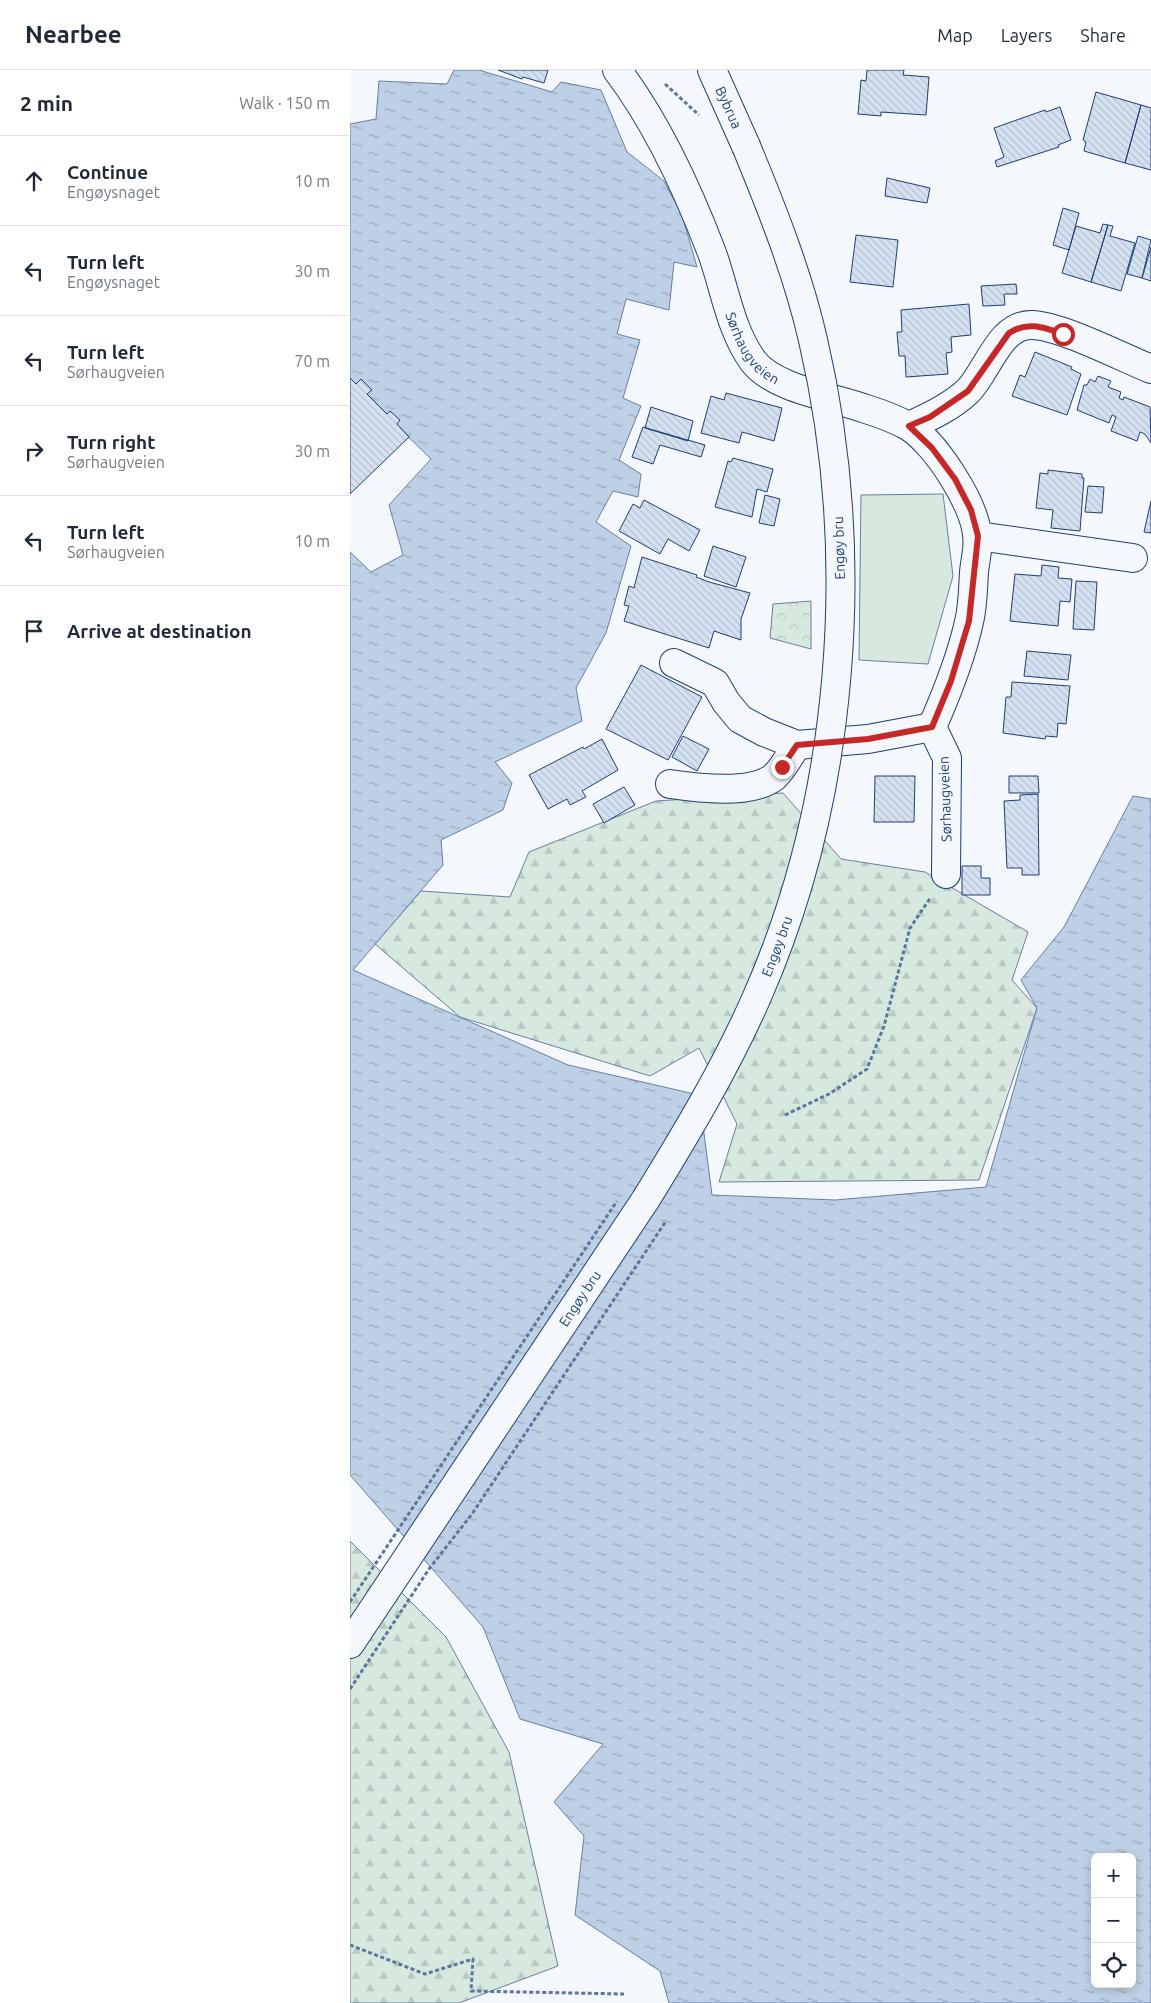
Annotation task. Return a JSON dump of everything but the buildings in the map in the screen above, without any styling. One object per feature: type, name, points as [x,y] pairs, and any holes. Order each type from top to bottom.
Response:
[{"type":"street","name":"Sørhaugveien","points":[[617,70],[650,122],[691,201],[713,255],[738,334],[754,362],[772,377],[793,386],[866,409],[909,426],[932,448],[955,479],[971,510],[978,536],[969,621],[951,681],[932,727],[947,758],[946,874]]},
{"type":"street","name":"Bybrua","points":[[712,70],[746,146]]},
{"type":"street","name":"Engøy bru","points":[[350,1644],[641,1207],[711,1092],[756,998],[800,874],[825,767],[838,653],[841,598],[834,464],[826,407],[813,339],[791,264],[746,146]]},
{"type":"street","points":[[909,426],[930,417],[968,391],[1009,333],[1023,326],[1043,327],[1056,331],[1151,369]]},
{"type":"street","points":[[978,536],[1133,558]]},
{"type":"street","points":[[674,664],[715,683],[726,702],[740,719],[764,732],[797,745],[868,739],[932,727]]},
{"type":"street","points":[[670,784],[703,789],[733,789],[758,783],[773,778],[797,745]]},
{"type":"path","points":[[664,83],[700,116]]},
{"type":"path","points":[[785,1115],[829,1094],[867,1069],[884,1026],[910,928],[946,874]]},
{"type":"path","points":[[350,1602],[622,1194]]},
{"type":"path","points":[[350,1688],[429,1569],[472,1514],[667,1220]]},
{"type":"path","points":[[350,1945],[425,1974],[473,1959],[470,1991],[624,1994]]},
{"type":"green space","points":[[943,494],[953,576],[928,664],[859,660],[861,495]]},
{"type":"green space","points":[[811,601],[811,649],[770,638],[773,604]]},
{"type":"green space","points":[[783,793],[841,859],[925,872],[1028,932],[1012,980],[1037,1008],[979,1180],[719,1182],[737,1124],[699,1048],[650,1076],[460,1017],[375,944],[421,891],[510,897],[529,852],[656,801]]},
{"type":"green space","points":[[350,1541],[446,1637],[509,1752],[558,1966],[459,2003],[350,2003]]},
{"type":"water","points":[[454,70],[479,70],[552,92],[561,82],[601,90],[627,152],[664,181],[682,215],[697,267],[674,262],[669,310],[626,299],[617,334],[640,340],[623,398],[641,406],[619,460],[641,474],[638,497],[613,491],[596,522],[631,546],[606,633],[576,688],[582,721],[495,762],[512,783],[503,810],[441,840],[443,865],[353,970],[568,1065],[699,1095],[712,1195],[835,1200],[986,1187],[1037,1008],[1021,980],[1064,927],[1133,796],[1151,799],[1151,2003],[669,2003],[660,1971],[575,1915],[584,1836],[554,1802],[603,1744],[520,1719],[483,1627],[350,1475],[350,552],[371,572],[403,555],[389,505],[431,459],[350,380],[350,124],[376,119],[379,81],[447,84]]},
{"type":"route","points":[[782,767],[797,745],[868,739],[903,734],[932,727],[951,681],[969,621],[978,536],[971,510],[955,479],[932,448],[909,426],[930,417],[968,391],[978,380],[1009,333],[1015,329],[1033,325],[1063,334]]}]
